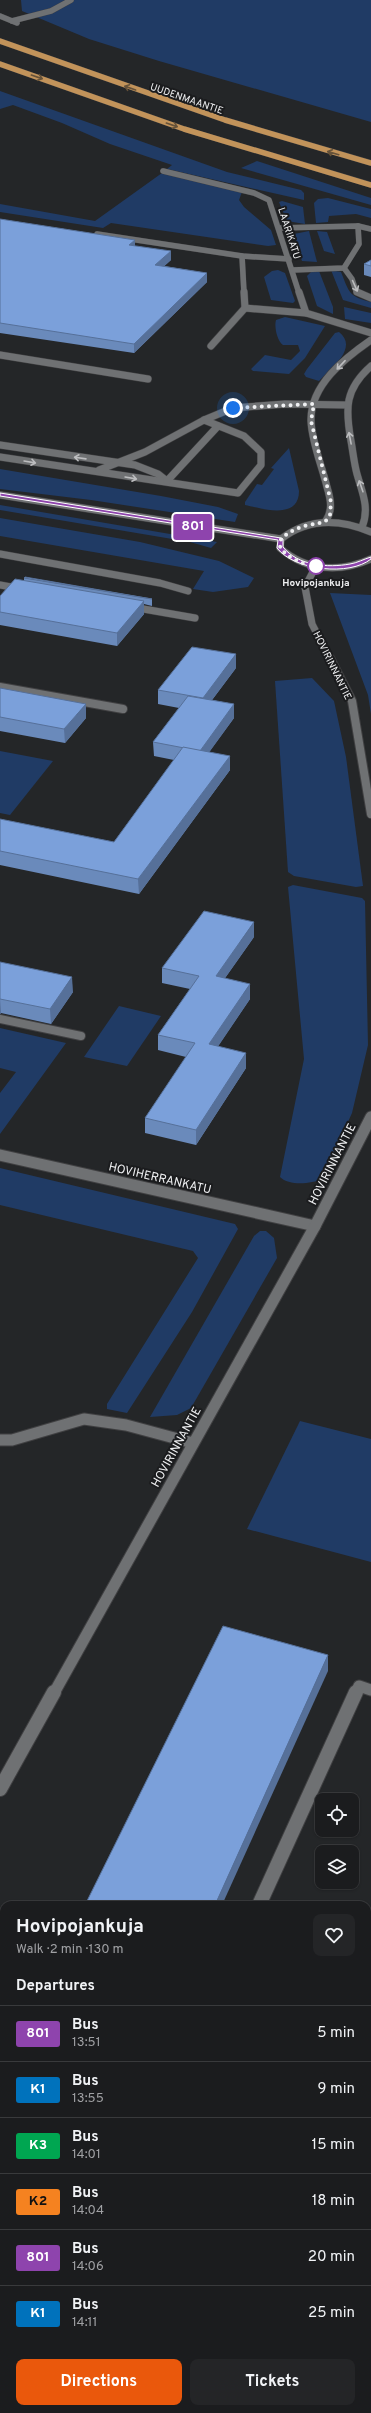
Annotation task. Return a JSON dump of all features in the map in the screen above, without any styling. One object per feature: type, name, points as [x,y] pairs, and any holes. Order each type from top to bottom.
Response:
[{"type":"main road","name":"UUDENMAANTIE","points":[[0,41],[225,120],[371,163]]},
{"type":"main road","points":[[0,64],[188,131],[314,170],[371,185]]},
{"type":"street","points":[[12,21],[51,11],[71,0]]},
{"type":"street","points":[[0,16],[21,25]]},
{"type":"street","name":"LAARIKATU","points":[[163,170],[254,193],[269,200],[273,207],[306,313]]},
{"type":"street","points":[[344,268],[359,244],[358,226]]},
{"type":"street","points":[[279,228],[358,226],[371,229]]},
{"type":"street","points":[[86,232],[242,256],[289,259]]},
{"type":"street","points":[[211,346],[245,308],[242,256]]},
{"type":"street","points":[[292,270],[344,268]]},
{"type":"street","points":[[344,268],[352,278],[356,291],[371,298]]},
{"type":"street","points":[[245,308],[306,313],[371,333]]},
{"type":"street","points":[[325,522],[330,515],[331,502],[311,421],[314,404],[322,386],[332,374],[357,349],[371,340]]},
{"type":"street","points":[[0,355],[148,379]]},
{"type":"street","points":[[362,527],[367,514],[367,503],[356,472],[346,421],[346,405],[348,395],[358,380],[371,366]]},
{"type":"street","points":[[95,471],[105,469],[118,462],[144,452],[204,420],[233,408],[314,404],[346,405]]},
{"type":"street","points":[[0,457],[95,471],[139,480],[167,481],[238,493],[261,465],[261,452],[244,436],[204,420]]},
{"type":"street","points":[[167,481],[218,426]]},
{"type":"street","points":[[0,444],[72,457],[118,462],[155,472],[167,481]]},
{"type":"street","points":[[0,495],[281,539]]},
{"type":"street","points":[[371,532],[362,527],[346,523],[325,522],[305,525],[289,531],[281,539],[280,548],[287,556],[299,562],[316,566],[351,566],[371,559]]},
{"type":"street","points":[[0,554],[160,583],[188,591]]},
{"type":"street","name":"HOVIRINNANTIE","points":[[316,566],[305,588],[312,624],[352,701],[371,814]]},
{"type":"street","points":[[0,585],[31,590]]},
{"type":"street","points":[[125,606],[195,618]]},
{"type":"street","points":[[0,687],[123,709]]},
{"type":"street","points":[[0,1019],[81,1036]]},
{"type":"street","name":"HOVIRINNANTIE","points":[[0,1789],[192,1443],[315,1226],[371,1116]]},
{"type":"street","name":"HOVIHERRANKATU","points":[[0,1155],[315,1226]]},
{"type":"street","points":[[0,1440],[12,1440],[84,1419],[126,1425],[192,1443]]},
{"type":"street","points":[[261,1901],[359,1686],[371,1690]]},
{"type":"shaded area","points":[[21,0],[371,0],[371,122],[159,61],[89,39],[22,11]]},
{"type":"shaded area","points":[[0,91],[227,172],[301,190],[304,193],[304,200],[167,169],[172,165],[110,144],[62,123],[13,105],[0,109]]},
{"type":"shaded area","points":[[257,161],[371,198],[371,205],[241,168]]},
{"type":"shaded area","points":[[162,173],[242,192],[239,200],[244,207],[271,230],[276,245],[268,246],[111,223],[103,228],[0,212],[0,204],[95,221]]},
{"type":"shaded area","points":[[328,198],[371,209],[371,218],[356,214],[329,216],[328,222],[316,223],[314,203],[318,199]]},
{"type":"shaded area","points":[[282,201],[303,207],[305,224],[287,221],[279,202]]},
{"type":"shaded area","points":[[309,231],[317,262],[302,261],[294,234]]},
{"type":"shaded area","points":[[317,231],[327,232],[335,254],[324,251]]},
{"type":"shaded area","points":[[278,270],[285,273],[295,301],[293,303],[271,300],[264,277],[272,271]]},
{"type":"shaded area","points":[[331,270],[341,272],[351,293],[358,298],[371,302],[371,308],[343,300]]},
{"type":"shaded area","points":[[312,271],[319,271],[333,307],[333,314],[317,306],[307,276]]},
{"type":"shaded area","points":[[344,307],[371,313],[371,323],[345,319]]},
{"type":"shaded area","points":[[285,317],[325,326],[305,358],[289,374],[253,371],[251,369],[265,355],[291,360],[300,351],[298,345],[283,345],[276,333],[276,320]]},
{"type":"shaded area","points":[[339,332],[344,338],[346,345],[345,351],[341,358],[319,381],[306,377],[304,374],[307,369],[335,333]]},
{"type":"shaded area","points":[[289,448],[299,491],[297,500],[293,506],[287,509],[270,510],[245,505],[245,502],[257,484],[262,485],[274,469],[271,468]]},
{"type":"shaded area","points":[[0,469],[161,496],[218,507],[238,514],[235,522],[91,500],[0,489]]},
{"type":"shaded area","points":[[0,505],[217,542],[211,548],[190,542],[0,510]]},
{"type":"shaded area","points":[[0,518],[140,542],[219,561],[254,578],[248,587],[213,592],[193,589],[204,571],[0,536]]},
{"type":"shaded area","points":[[330,593],[371,595],[371,714],[368,695]]},
{"type":"shaded area","points":[[312,678],[334,701],[346,757],[363,886],[356,887],[294,876],[288,872],[275,681]]},
{"type":"shaded area","points":[[0,751],[53,761],[10,815],[0,813]]},
{"type":"shaded area","points":[[293,885],[362,898],[365,901],[368,1045],[352,1113],[322,1179],[300,1183],[289,1182],[280,1177],[304,1059],[288,887]]},
{"type":"shaded area","points":[[119,1006],[161,1016],[127,1066],[84,1057]]},
{"type":"shaded area","points":[[0,1028],[66,1043],[0,1134],[0,1093],[16,1072],[0,1068]]},
{"type":"shaded area","points":[[0,1168],[235,1224],[238,1229],[192,1312],[127,1413],[107,1409],[107,1404],[198,1258],[193,1251],[0,1205]]},
{"type":"shaded area","points":[[260,1231],[266,1231],[274,1238],[277,1258],[191,1408],[177,1415],[150,1417],[254,1236]]},
{"type":"shaded area","points":[[300,1421],[371,1439],[371,1562],[247,1529]]},
{"type":"building","points":[[0,219],[135,240],[129,245],[171,251],[155,265],[207,273],[134,344],[0,323]]},
{"type":"building","points":[[371,260],[371,266],[364,264]]},
{"type":"building","points":[[25,577],[152,599],[24,578]]},
{"type":"building","points":[[15,579],[144,601],[117,633],[0,612],[0,596]]},
{"type":"building","points":[[192,647],[236,654],[203,698],[158,690]]},
{"type":"building","points":[[0,688],[86,704],[64,729],[0,717]]},
{"type":"building","points":[[188,696],[234,704],[200,751],[153,742]]},
{"type":"building","points":[[183,747],[230,756],[138,879],[0,851],[0,819],[114,842]]},
{"type":"building","points":[[204,911],[254,922],[216,976],[250,984],[209,1044],[246,1053],[196,1130],[145,1118],[195,1043],[158,1035],[199,976],[162,968]]},
{"type":"building","points":[[0,962],[72,977],[50,1009],[0,999]]},
{"type":"building","points":[[223,1626],[328,1655],[217,1901],[87,1901]]},
{"type":"bus line","name":"801","points":[[0,495],[234,534],[281,539],[280,548],[287,556],[299,562],[316,566],[333,568],[351,566],[371,559]]},
{"type":"place","name":"Hovipojankuja","points":[[316,566]]},
{"type":"route","points":[[233,408],[252,405],[314,404],[311,421],[332,508],[330,515],[325,522],[305,525],[289,531],[281,539],[280,548],[287,556],[299,562],[316,566]]}]
